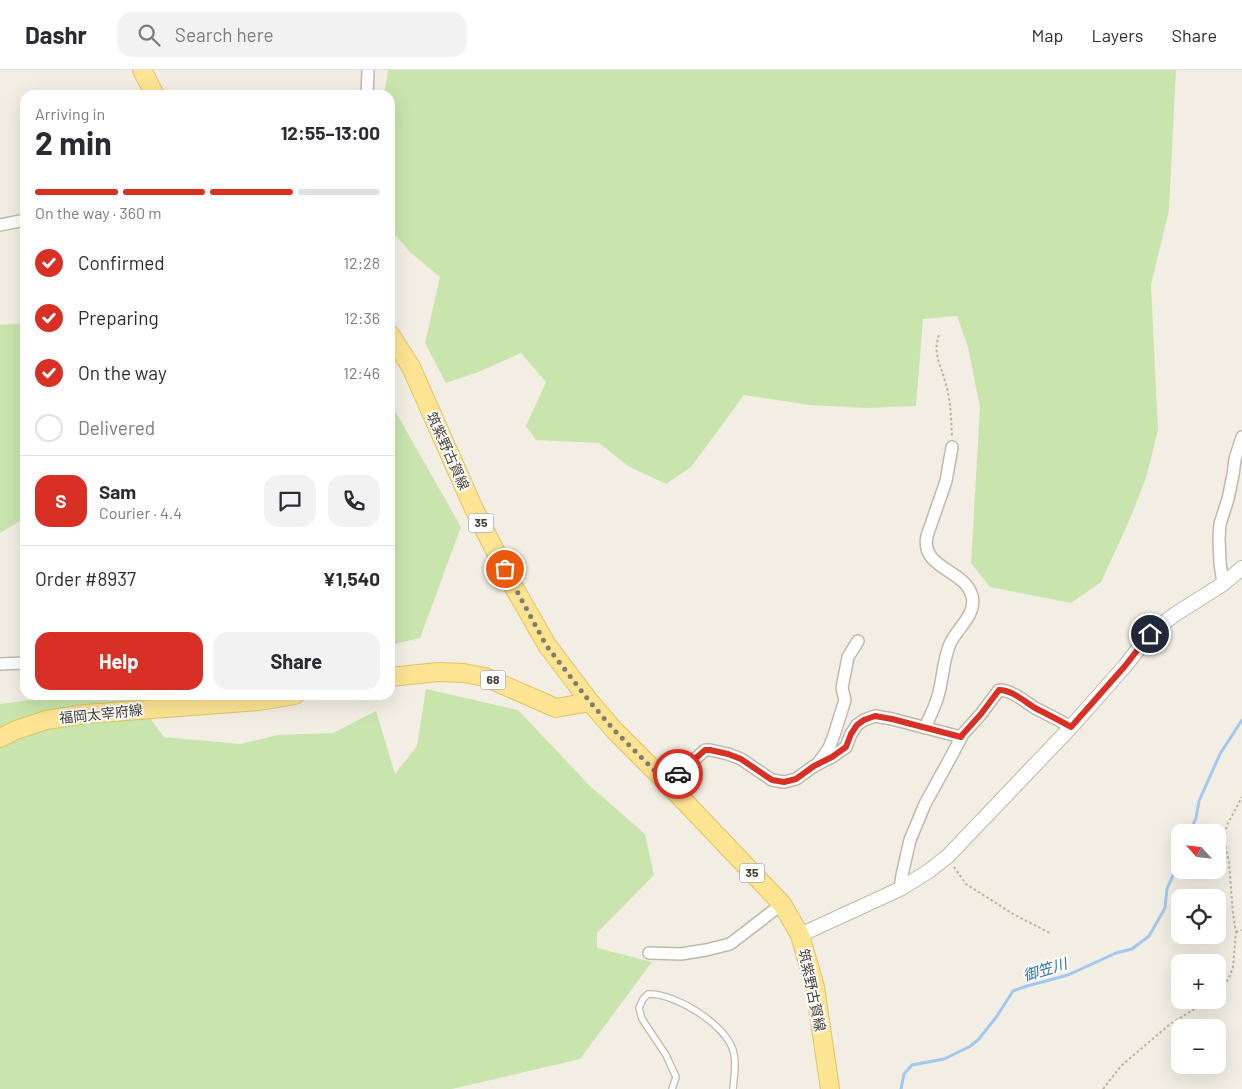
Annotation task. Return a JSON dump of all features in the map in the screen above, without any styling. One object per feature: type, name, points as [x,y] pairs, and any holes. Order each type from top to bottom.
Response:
[{"type":"main road","points":[[142,70],[152,90]]},
{"type":"main road","name":"筑紫野古賀線","points":[[395,342],[411,367],[474,509],[512,584],[546,645],[615,731],[782,904],[800,935],[815,987],[830,1089]]},
{"type":"main road","name":"68","points":[[395,676],[438,672],[464,673],[486,677],[556,708],[590,702]]},
{"type":"main road","name":"福岡太宰府線","points":[[0,738],[16,730],[46,720],[86,714],[265,700]]},
{"type":"street","points":[[367,90],[368,70]]},
{"type":"street","points":[[0,225],[20,221]]},
{"type":"street","points":[[1224,584],[1220,554],[1220,524],[1228,499],[1235,459],[1242,437]]},
{"type":"street","points":[[925,728],[938,698],[950,643],[967,618],[972,605],[972,597],[968,586],[938,564],[928,553],[925,543],[946,481],[952,446]]},
{"type":"street","points":[[800,935],[900,889],[929,871],[948,856],[1071,727],[1125,666],[1150,634],[1174,615],[1224,584],[1242,568]]},
{"type":"street","points":[[818,763],[829,748],[834,735],[845,700],[842,688],[848,657],[858,640]]},
{"type":"street","points":[[0,664],[20,663]]},
{"type":"street","points":[[900,889],[910,840],[925,804],[961,737],[999,690],[1011,692],[1071,727]]},
{"type":"street","points":[[668,784],[705,750],[728,754],[741,759],[772,780],[784,782],[796,779],[818,763],[832,757],[846,747],[857,725],[875,716],[961,737]]},
{"type":"street","points":[[649,953],[681,954],[730,944],[782,904]]},
{"type":"lane","points":[[672,1089],[676,1077],[666,1055],[642,1019],[639,1008],[643,999],[648,994],[655,994],[675,1000],[700,1013],[729,1040],[736,1067],[733,1089]]},
{"type":"path","points":[[939,335],[936,352],[946,384],[951,413],[952,446]]},
{"type":"path","points":[[1226,982],[1233,966],[1236,932],[1230,863],[1224,838],[1227,825],[1242,797]]},
{"type":"path","points":[[948,856],[966,884],[1013,914],[1050,933]]},
{"type":"path","points":[[1236,932],[1242,930]]},
{"type":"path","points":[[1104,1089],[1121,1066],[1168,1025],[1194,1009]]},
{"type":"green space","points":[[388,70],[1176,70],[1169,210],[1151,285],[1158,430],[1146,478],[1130,519],[1101,582],[1071,603],[990,587],[971,563],[980,407],[968,347],[957,316],[923,319],[916,406],[867,408],[809,405],[744,395],[691,467],[666,484],[628,466],[599,443],[536,440],[526,426],[546,382],[521,353],[476,373],[446,383],[425,343],[440,277],[411,253],[395,235],[395,90],[385,90]]},
{"type":"green space","points":[[20,323],[20,521],[0,533],[0,325]]},
{"type":"green space","points":[[395,411],[461,527],[420,638],[395,644]]},
{"type":"green space","points":[[426,689],[518,710],[590,786],[645,834],[654,875],[597,933],[597,948],[652,962],[580,1059],[452,1089],[0,1089],[0,704],[30,700],[137,700],[164,737],[240,744],[278,735],[333,733],[376,711],[395,774],[417,746]]},
{"type":"waterway","name":"御笠川","points":[[1193,824],[1199,801],[1220,754],[1242,720]]},
{"type":"waterway","name":"御笠川","points":[[901,1089],[904,1074],[912,1065],[944,1059],[969,1047],[978,1040],[997,1016],[1013,991],[1068,975],[1116,953],[1132,949],[1149,936],[1165,908],[1167,889],[1171,879]]},
{"type":"way so far","points":[[505,569],[546,645],[590,702],[615,731],[668,784],[678,774]]},
{"type":"route","points":[[678,774],[705,750],[710,750],[741,759],[772,780],[784,782],[796,779],[846,747],[857,725],[875,716],[961,737],[999,690],[1011,692],[1071,727],[1125,666],[1150,634]]}]
